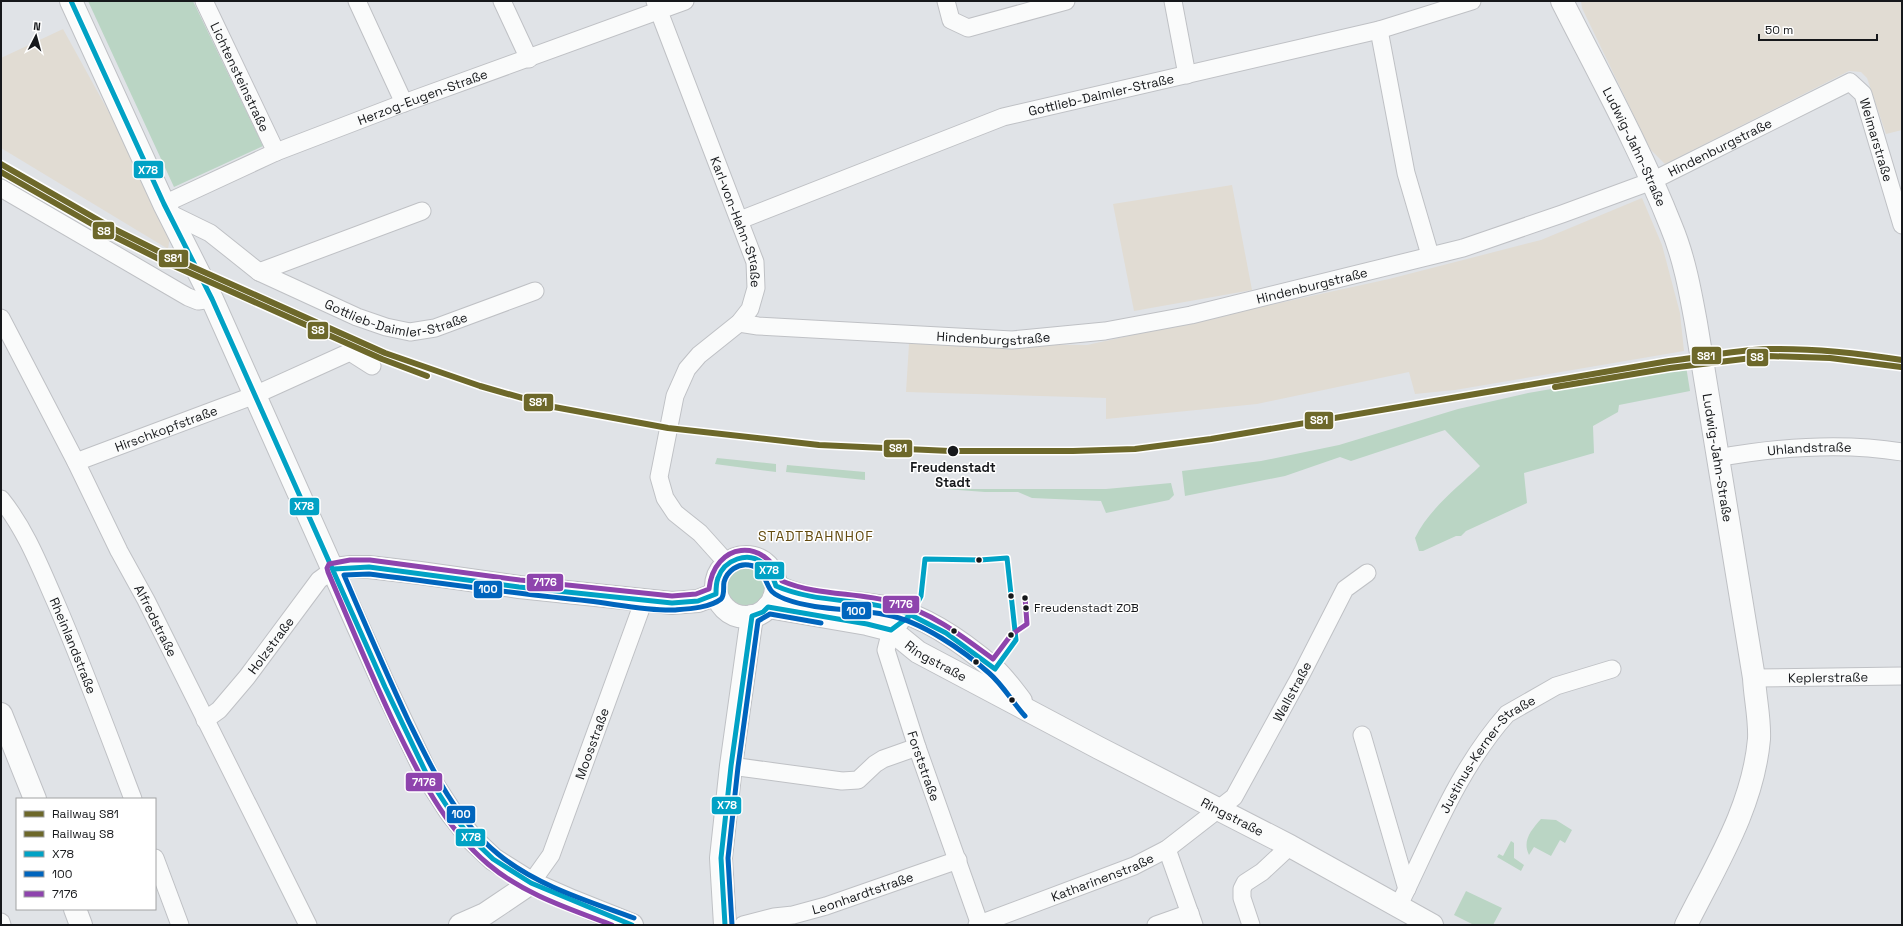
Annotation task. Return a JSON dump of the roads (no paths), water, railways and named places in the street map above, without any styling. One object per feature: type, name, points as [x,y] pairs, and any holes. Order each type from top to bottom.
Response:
[{"type":"main road","name":"Ludwig-Jahn-Straße","points":[[1562,1],[1652,182],[1672,227],[1687,274],[1754,678],[1759,737],[1751,786],[1737,827],[1686,925]]},
{"type":"main road","points":[[73,2],[166,208],[212,299],[334,569],[385,688],[428,777],[450,811],[472,839],[493,859],[531,883],[632,925]]},
{"type":"main road","points":[[745,557],[759,560],[770,569],[776,586],[772,601],[760,612],[738,616],[726,610],[716,594],[717,577],[727,563],[745,557]]},
{"type":"main road","points":[[334,569],[351,567],[376,568],[519,587],[672,603],[698,601],[716,594]]},
{"type":"main road","name":"Ringstraße","points":[[776,586],[787,592],[805,597],[890,608],[911,615],[947,633],[993,680],[1030,712],[1217,810],[1290,846],[1403,897],[1432,925]]},
{"type":"main road","points":[[725,925],[721,858],[731,766],[760,612]]},
{"type":"main road","name":"Ringstraße","points":[[760,612],[867,624],[891,630],[918,652],[993,680]]},
{"type":"main road","points":[[1,714],[35,798]]},
{"type":"main road","points":[[460,925],[487,920],[531,883]]},
{"type":"main road","points":[[75,910],[81,925]]},
{"type":"street","name":"Lichtensteinstraße","points":[[204,1],[276,152]]},
{"type":"street","points":[[357,1],[404,103]]},
{"type":"street","points":[[502,1],[529,59]]},
{"type":"street","name":"Herzog-Eugen-Straße","points":[[166,208],[276,152],[404,103],[529,59],[657,6],[685,1]]},
{"type":"street","points":[[946,1],[951,20],[968,28],[1066,1]]},
{"type":"street","points":[[1173,1],[1187,75]]},
{"type":"street","name":"Gottlieb-Daimler-Straße","points":[[740,220],[1003,117],[1379,30],[1472,1]]},
{"type":"street","name":"Karl-von-Hahn-Straße","points":[[657,6],[755,262],[756,288],[750,309],[739,323],[699,355],[687,369],[675,396],[659,477],[665,498],[675,513],[700,533],[727,563]]},
{"type":"street","points":[[1379,30],[1406,173],[1430,255]]},
{"type":"street","name":"Hindenburgstraße","points":[[739,323],[758,326],[1012,340],[1105,331],[1192,315],[1463,248],[1652,182],[1850,82]]},
{"type":"street","name":"Weimarstraße","points":[[1850,82],[1863,94],[1902,224]]},
{"type":"street","points":[[1,188],[188,297],[198,301],[212,299]]},
{"type":"street","name":"Gottlieb-Daimler-Straße","points":[[166,208],[210,233],[259,272],[357,317],[386,327],[410,332],[435,328],[535,291]]},
{"type":"street","points":[[259,272],[422,211]]},
{"type":"street","name":"Alfredstraße","points":[[1,318],[76,462],[119,551],[308,925]]},
{"type":"street","name":"Hirschkopfstraße","points":[[76,462],[255,394],[350,352],[372,366]]},
{"type":"street","name":"Uhlandstraße","points":[[1717,458],[1749,452],[1817,447],[1902,452]]},
{"type":"street","name":"Rheinlandstraße","points":[[1,499],[12,513],[39,563],[83,665],[133,798]]},
{"type":"street","name":"Holzstraße","points":[[205,720],[219,710],[247,677],[320,580],[334,569]]},
{"type":"street","name":"Wallstraße","points":[[1217,810],[1234,797],[1302,673],[1345,589],[1367,573]]},
{"type":"street","name":"Moosstraße","points":[[531,883],[550,855],[644,600]]},
{"type":"street","points":[[891,630],[911,615]]},
{"type":"street","name":"Forststraße","points":[[891,630],[886,650],[917,747],[958,860],[979,925]]},
{"type":"street","name":"Justinus-Kerner-Straße","points":[[1403,897],[1467,768],[1486,739],[1507,714],[1556,686],[1612,669]]},
{"type":"street","name":"Keplerstraße","points":[[1754,678],[1902,676]]},
{"type":"street","points":[[1362,735],[1403,897]]},
{"type":"street","points":[[731,766],[842,781],[858,780],[869,768],[883,759],[917,747]]},
{"type":"street","name":"Katharinenstraße","points":[[979,925],[1134,866],[1167,849],[1217,810]]},
{"type":"street","points":[[1251,925],[1242,898],[1242,889],[1245,883],[1262,872],[1290,846]]},
{"type":"street","points":[[1156,925],[1192,919],[1167,849]]},
{"type":"street","name":"Leonhardtstraße","points":[[743,925],[774,917],[793,915],[826,906],[958,860]]},
{"type":"street","points":[[156,861],[180,925]]},
{"type":"rail line","name":"S81","points":[[1,164],[114,229],[166,255],[385,353],[480,386],[554,407],[668,428],[819,445],[950,451],[1073,451],[1135,449],[1211,439],[1669,361],[1731,352],[1769,349],[1802,349],[1852,353],[1902,360]]},
{"type":"rail line","name":"S8","points":[[1,172],[111,235],[163,261],[382,359],[427,376]]},
{"type":"rail line","name":"S8","points":[[1555,387],[1670,368],[1768,356],[1830,358],[1901,367]]},
{"type":"place","name":"Freudenstadt Stadt","points":[[953,451]]},
{"type":"place","name":"Freudenstadt ZOB","points":[[1026,608]]},
{"type":"district","name":"STADTBAHNHOF","points":[[816,536]]}]
